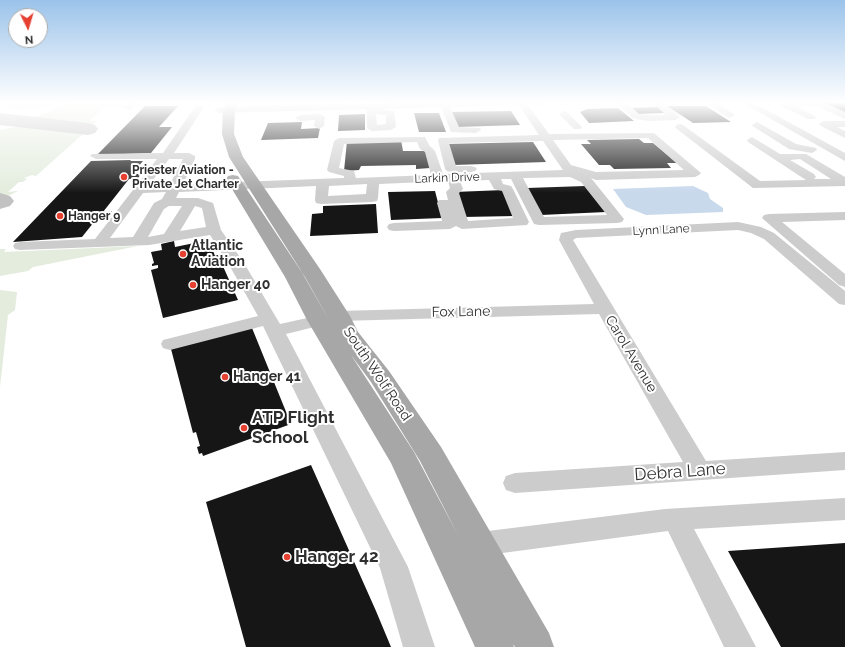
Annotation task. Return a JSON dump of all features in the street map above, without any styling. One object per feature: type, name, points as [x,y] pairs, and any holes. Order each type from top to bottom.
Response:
[{"type":"main road","name":"South Wolf Road","points":[[228,132],[230,143],[246,187],[294,277],[328,318],[404,460],[495,647]]},
{"type":"main road","name":"South Wolf Road","points":[[228,169],[246,187]]},
{"type":"main road","name":"South Wolf Road","points":[[328,318],[348,334],[380,377],[431,455],[535,647]]},
{"type":"street","points":[[100,242],[139,189],[166,156],[182,132]]},
{"type":"street","points":[[453,178],[457,188],[452,192],[462,225],[522,222],[507,190],[498,186],[486,174],[451,170],[442,140],[507,132]]},
{"type":"street","points":[[537,132],[570,171],[585,179],[617,219],[539,221],[522,172],[546,166]]},
{"type":"street","points":[[570,171],[596,176],[695,173],[650,135],[596,132]]},
{"type":"street","points":[[687,132],[757,185],[845,182]]},
{"type":"street","points":[[769,132],[793,147],[808,150],[845,149]]},
{"type":"street","points":[[799,132],[845,158]]},
{"type":"street","points":[[394,227],[450,225],[441,191],[434,176],[430,150],[424,147],[421,139],[339,141],[332,170],[350,178],[368,170],[401,169],[434,176]]},
{"type":"street","points":[[752,140],[810,177]]},
{"type":"street","points":[[96,156],[189,156],[190,159],[180,175],[167,202]]},
{"type":"street","points":[[778,157],[802,156],[845,182]]},
{"type":"street","name":"Larkin Drive","points":[[139,189],[246,187],[323,183],[350,178],[373,181],[434,176],[453,178],[486,174],[570,171]]},
{"type":"street","points":[[323,183],[319,206],[372,198],[373,181]]},
{"type":"street","points":[[138,241],[159,206],[167,202],[191,202],[208,206],[214,230],[236,263],[272,325],[394,567],[419,647]]},
{"type":"street","points":[[169,238],[191,202]]},
{"type":"street","points":[[845,216],[769,218],[845,282]]},
{"type":"street","name":"Lynn Lane","points":[[566,236],[576,234],[738,226],[756,230],[769,236],[845,300]]},
{"type":"street","points":[[20,246],[138,241],[169,238],[214,230]]},
{"type":"street","name":"Carol Avenue","points":[[566,236],[566,240],[605,309],[700,471]]},
{"type":"street","name":"Fox Lane","points":[[170,344],[272,325],[328,318],[434,313],[605,309]]},
{"type":"street","name":"Debra Lane","points":[[515,483],[845,461]]},
{"type":"street","points":[[480,544],[676,519],[845,509]]},
{"type":"street","points":[[676,519],[740,647]]},
{"type":"green space","points":[[0,132],[80,132],[83,134],[36,176],[32,175],[24,178],[27,179],[23,182],[19,182],[8,192],[18,191],[10,195],[0,197]]},
{"type":"green space","points":[[138,246],[33,267],[28,271],[0,276],[0,249],[6,249],[4,252]]},
{"type":"green space","points":[[0,290],[17,292],[15,310],[8,315],[0,387]]},
{"type":"water","points":[[693,186],[708,193],[710,199],[723,208],[723,212],[646,215],[626,207],[613,189]]},
{"type":"building","points":[[119,132],[168,132],[151,153],[97,155]]},
{"type":"building","points":[[264,132],[319,132],[318,138],[261,140]]},
{"type":"building","points":[[639,139],[644,143],[653,143],[677,163],[667,163],[671,168],[614,169],[610,165],[599,165],[581,144],[591,144],[587,140]]},
{"type":"building","points":[[401,140],[403,151],[426,151],[430,168],[416,169],[416,165],[361,166],[359,170],[344,171],[347,141]]},
{"type":"building","points":[[533,142],[546,162],[453,165],[445,144]]},
{"type":"building","name":"Hanger 9","points":[[131,160],[130,161],[143,161],[132,174],[141,174],[138,178],[129,179],[103,212],[112,211],[108,217],[98,217],[82,237],[13,242],[91,161]]},
{"type":"building","points":[[585,186],[606,212],[541,215],[527,188]]},
{"type":"building","points":[[504,190],[516,216],[462,217],[454,192]]},
{"type":"building","points":[[435,191],[442,218],[391,220],[388,192]]},
{"type":"building","points":[[376,204],[378,233],[310,236],[312,214],[323,213],[323,206]]},
{"type":"building","name":"Hanger 40","points":[[209,240],[215,256],[218,255],[238,300],[163,318],[151,270],[158,268],[158,265],[152,266],[154,263],[151,252],[162,250],[161,244],[174,241],[175,247]]},
{"type":"building","name":"Hanger 41","points":[[252,328],[291,424],[203,456],[202,453],[199,454],[197,447],[200,446],[196,432],[193,433],[171,349]]},
{"type":"building","name":"Hanger 42","points":[[311,465],[391,647],[246,647],[206,502]]},
{"type":"building","points":[[845,543],[845,647],[781,647],[728,551]]},
{"type":"place","name":"Priester Aviation - Private Jet Charter","points":[[124,177]]},
{"type":"place","name":"Hanger 9","points":[[60,216]]},
{"type":"place","name":"Atlantic Aviation","points":[[183,254]]},
{"type":"place","name":"Hanger 40","points":[[193,285]]},
{"type":"place","name":"Hanger 41","points":[[225,377]]},
{"type":"place","name":"ATP Flight School","points":[[244,428]]},
{"type":"place","name":"Hanger 42","points":[[287,557]]}]
